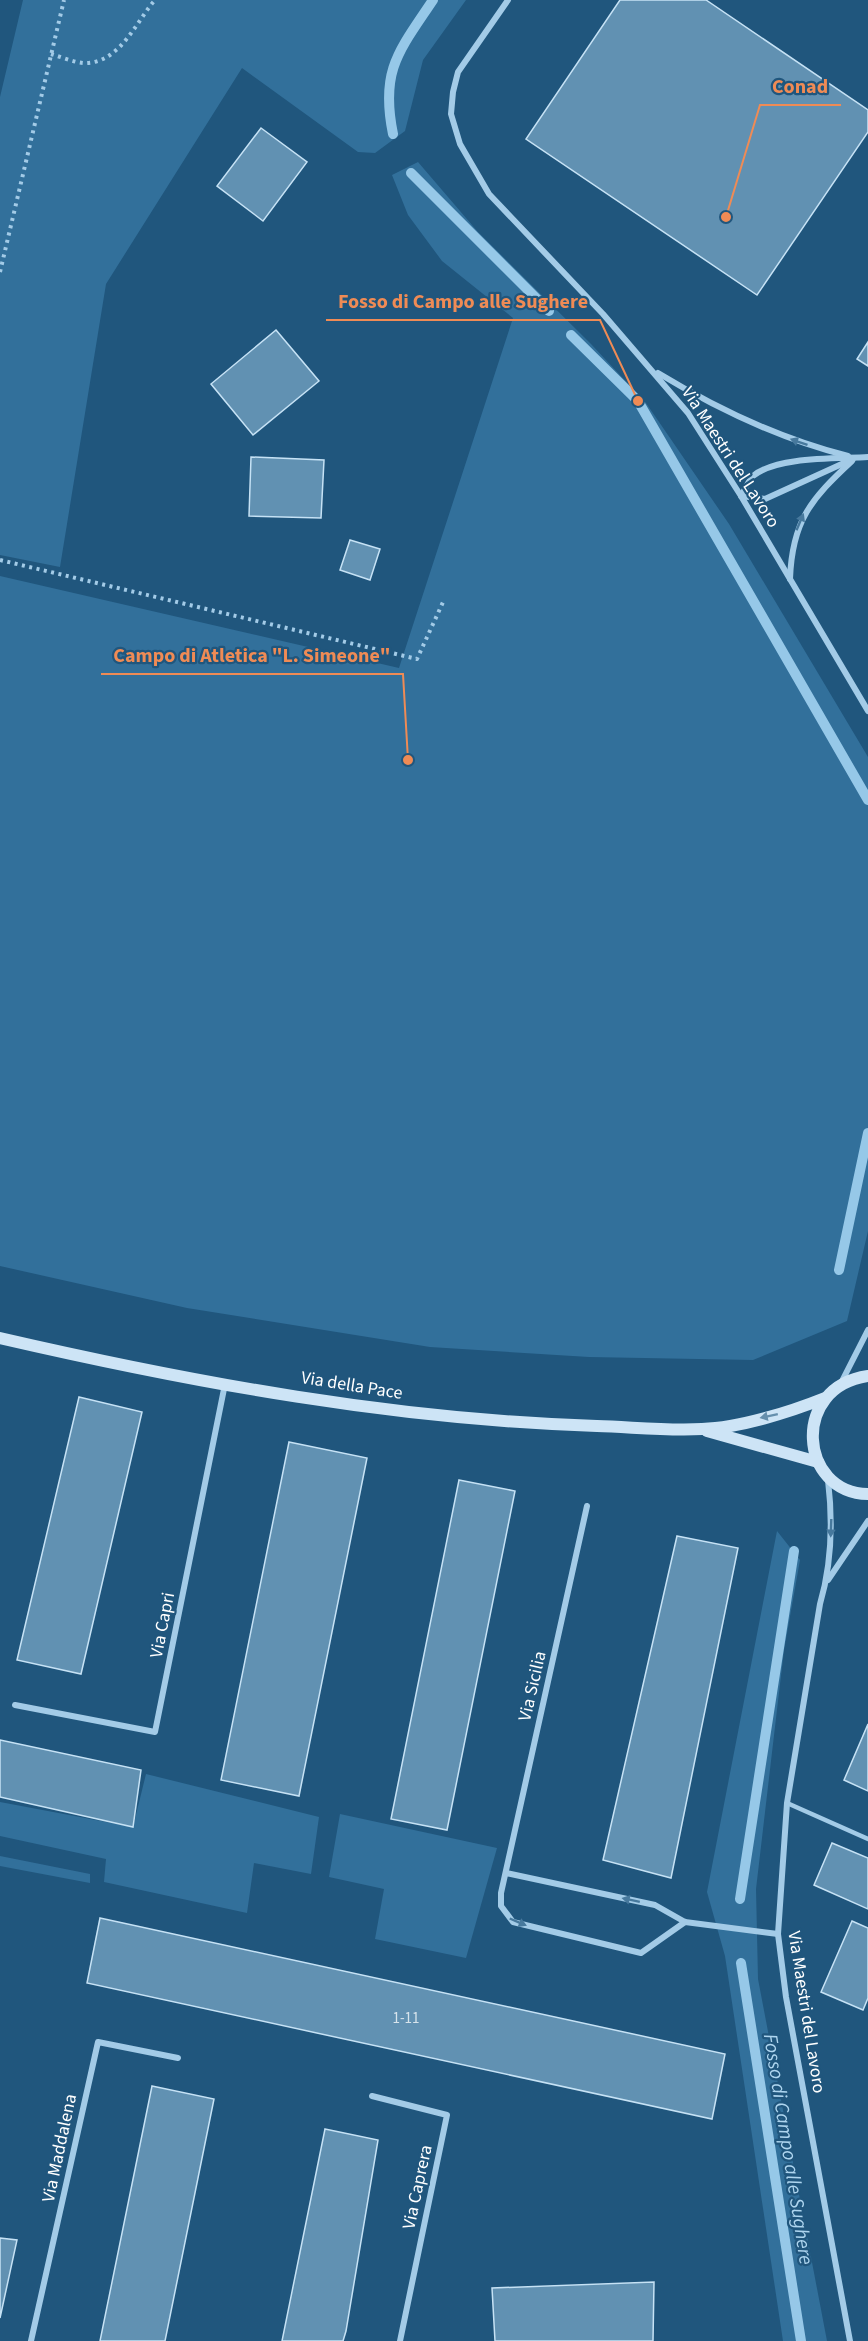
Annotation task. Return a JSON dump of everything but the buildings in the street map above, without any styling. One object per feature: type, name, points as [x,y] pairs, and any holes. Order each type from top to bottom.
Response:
[{"type":"street","name":"Via Maestri del Lavoro","points":[[508,0],[459,72],[453,92],[451,114],[460,144],[489,194],[652,369],[688,413],[741,496],[868,711]]},
{"type":"street","points":[[652,369],[749,423],[804,444],[855,458]]},
{"type":"street","points":[[855,458],[765,499],[741,496],[752,477],[767,468],[818,460],[855,458],[868,458]]},
{"type":"street","points":[[790,579],[790,552],[803,514],[814,498],[855,458]]},
{"type":"street","points":[[868,1330],[840,1384],[825,1398],[816,1413],[812,1429],[813,1446],[818,1462],[828,1476],[844,1488],[868,1494]]},
{"type":"street","name":"Via della Pace","points":[[0,1338],[225,1383],[371,1407],[464,1419],[703,1430],[818,1462]]},
{"type":"street","points":[[840,1384],[868,1376]]},
{"type":"street","name":"Via Capri","points":[[15,1705],[155,1732],[225,1383]]},
{"type":"street","name":"Via della Pace","points":[[703,1430],[792,1412],[825,1398]]},
{"type":"street","name":"Via Maestri del Lavoro","points":[[828,1476],[832,1527],[827,1580],[820,1604],[787,1803],[778,1934],[786,1996],[849,2341]]},
{"type":"street","name":"Via Sicilia","points":[[587,1506],[506,1873],[501,1906],[513,1922],[641,1953],[685,1922]]},
{"type":"street","name":"Via Maestri del Lavoro","points":[[827,1580],[868,1521]]},
{"type":"street","points":[[506,1873],[655,1905],[685,1922],[778,1934]]},
{"type":"street","name":"Via Maddalena","points":[[31,2341],[98,2042],[178,2058]]},
{"type":"street","name":"Via Caprera","points":[[372,2096],[447,2115],[400,2341]]},
{"type":"lane","points":[[787,1803],[868,1839]]},
{"type":"path","points":[[0,272],[64,0]]},
{"type":"path","points":[[51,54],[84,63],[105,58],[124,43],[155,0]]},
{"type":"path","points":[[0,560],[417,659],[444,600]]},
{"type":"shaded area","points":[[23,0],[466,0],[423,60],[405,131],[375,153],[358,152],[242,68],[106,284],[60,567],[0,555],[0,97]]},
{"type":"shaded area","points":[[418,162],[478,232],[591,344],[646,403],[729,524],[868,757],[868,1231],[847,1321],[753,1360],[589,1357],[430,1347],[187,1308],[0,1266],[0,576],[399,668],[513,318],[442,261],[408,215],[392,175]]},
{"type":"shaded area","points":[[777,1531],[800,1560],[784,1650],[756,1889],[758,1979],[827,2341],[783,2341],[725,1956],[707,1892]]},
{"type":"shaded area","points":[[146,1774],[319,1817],[311,1874],[254,1863],[247,1913],[104,1882],[106,1859],[0,1836],[0,1802],[133,1827]]},
{"type":"shaded area","points":[[340,1814],[497,1848],[466,1958],[375,1939],[384,1889],[329,1877]]},
{"type":"shaded area","points":[[0,1856],[90,1874],[90,1883],[0,1866]]},
{"type":"waterway","name":"Fosso di Campo alle Sughere","points":[[393,134],[389,93],[395,62],[433,0]]},
{"type":"waterway","name":"Fosso di Campo alle Sughere","points":[[411,173],[549,311]]},
{"type":"waterway","name":"Fosso di Campo alle Sughere","points":[[571,335],[638,401],[868,800]]},
{"type":"waterway","name":"Fosso di Campo alle Sughere","points":[[839,1270],[868,1133]]},
{"type":"waterway","name":"Fosso di Campo alle Sughere","points":[[740,1899],[794,1551]]},
{"type":"waterway","name":"Fosso di Campo alle Sughere","points":[[741,1963],[801,2341]]},
{"type":"place","name":"Conad","points":[[726,217]]},
{"type":"place","name":"Fosso di Campo alle Sughere","points":[[638,401]]},
{"type":"place","name":"Campo di Atletica \"L. Simeone\"","points":[[408,760]]}]
